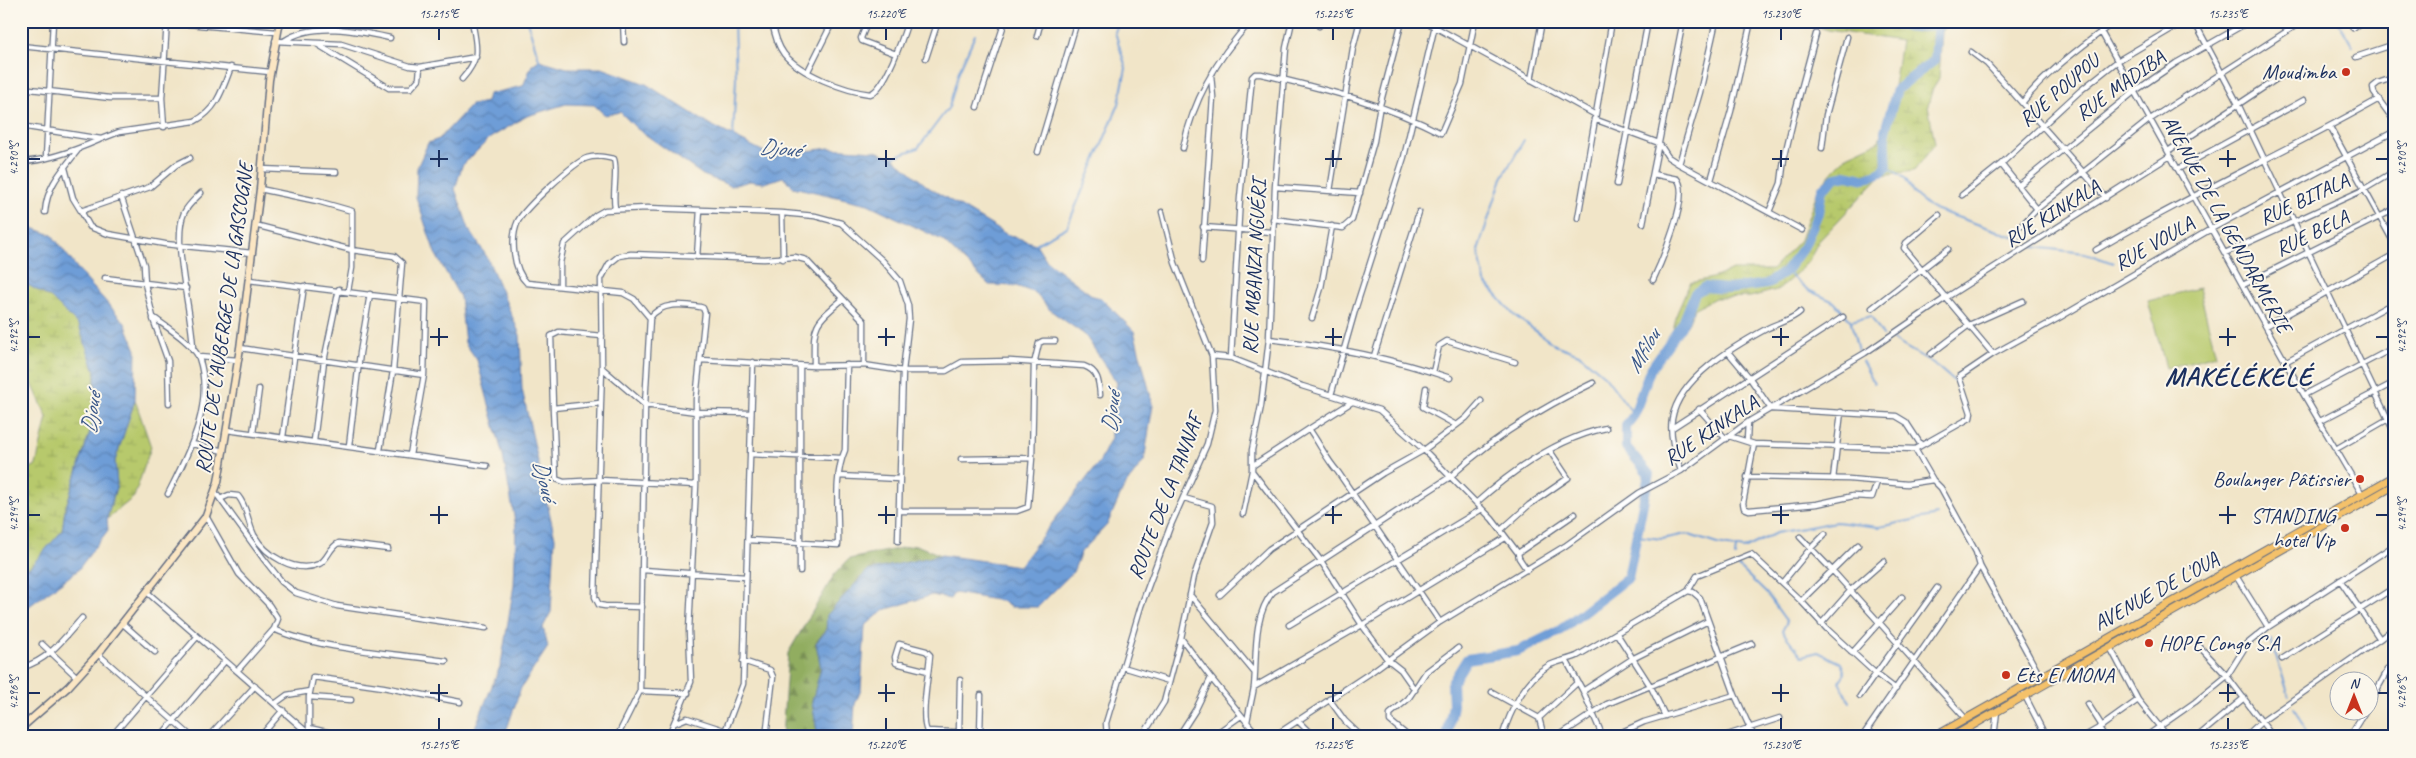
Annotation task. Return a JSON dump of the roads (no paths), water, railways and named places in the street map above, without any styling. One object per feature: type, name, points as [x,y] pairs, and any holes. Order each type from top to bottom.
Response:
[{"type":"main road","name":"AVENUE DE L'OUA","points":[[1934,737],[2041,678],[2362,494],[2394,480]]},
{"type":"main road","name":"AVENUE DE L'OUA","points":[[1952,737],[2024,694],[2236,576],[2394,480]]},
{"type":"street","points":[[46,157],[53,21]]},
{"type":"street","points":[[155,21],[277,32]]},
{"type":"street","name":"ROUTE DE L'AUBERGE DE LA GASCOGNE","points":[[21,728],[77,677],[98,654],[148,593],[206,516],[215,492],[224,451],[240,348],[260,189],[270,72],[279,41],[277,32],[280,21]]},
{"type":"street","points":[[462,79],[471,69],[476,57],[472,21]]},
{"type":"street","points":[[623,21],[624,42]]},
{"type":"street","points":[[772,21],[782,52],[808,71],[849,89],[874,93],[880,88],[896,54],[908,21]]},
{"type":"street","points":[[808,71],[833,21]]},
{"type":"street","points":[[868,21],[861,38],[862,41],[896,54]]},
{"type":"street","points":[[926,58],[938,21]]},
{"type":"street","points":[[977,107],[1005,21]]},
{"type":"street","points":[[1037,36],[1040,21]]},
{"type":"street","points":[[1038,152],[1077,21]]},
{"type":"street","points":[[1183,148],[1187,127],[1211,75],[1236,36],[1250,21]]},
{"type":"street","name":"RUE MBANZA NGUÉRI","points":[[1243,514],[1252,468],[1252,450],[1261,406],[1269,339],[1275,186],[1286,48],[1292,21]]},
{"type":"street","points":[[1330,191],[1353,48],[1360,21]]},
{"type":"street","points":[[1273,219],[1344,228],[1348,225],[1360,193],[1374,141],[1380,105],[1402,21]]},
{"type":"street","points":[[1424,21],[1594,117],[1659,143],[1668,157],[1679,164],[1802,230]]},
{"type":"street","points":[[1331,395],[1414,119],[1436,21]]},
{"type":"street","points":[[1231,358],[1239,229],[1252,77],[1255,74],[1261,74],[1346,94],[1380,105],[1441,133],[1462,84],[1475,21]]},
{"type":"street","points":[[1531,80],[1542,21]]},
{"type":"street","points":[[1578,218],[1612,21]]},
{"type":"street","points":[[1617,184],[1648,21]]},
{"type":"street","points":[[1643,223],[1683,21]]},
{"type":"street","points":[[1679,164],[1700,92],[1716,21]]},
{"type":"street","points":[[1711,180],[1731,111],[1750,21]]},
{"type":"street","name":"AVENUE DE LA GENDARMERIE","points":[[2095,21],[2119,60],[2149,120],[2285,362],[2362,494]]},
{"type":"street","points":[[2022,103],[2050,72],[2115,21]]},
{"type":"street","points":[[2194,21],[2220,74],[2238,104],[2395,434]]},
{"type":"street","name":"RUE MADIBA","points":[[2018,186],[2135,90],[2250,21]]},
{"type":"street","points":[[2353,28],[2363,21]]},
{"type":"street","points":[[164,127],[162,98],[167,22]]},
{"type":"street","name":"RUE POUPOU","points":[[1962,195],[2001,164],[2042,125],[2119,60],[2182,22]]},
{"type":"street","points":[[2021,226],[2037,209],[2149,120],[2298,24]]},
{"type":"street","points":[[279,41],[302,34],[336,29],[390,38]]},
{"type":"street","points":[[1769,212],[1781,183],[1795,112],[1816,34]]},
{"type":"street","points":[[1822,148],[1826,115],[1847,37]]},
{"type":"street","points":[[279,41],[350,46],[410,66],[420,67],[476,57]]},
{"type":"street","points":[[316,43],[389,88],[411,88],[419,79],[420,67]]},
{"type":"street","points":[[2356,57],[2395,44]]},
{"type":"street","points":[[21,46],[270,72]]},
{"type":"street","points":[[1971,52],[1987,64],[2106,198]]},
{"type":"street","points":[[21,162],[78,149],[119,132],[196,121],[206,116],[221,95],[231,67]]},
{"type":"street","name":"RUE KINKALA","points":[[1273,737],[1440,622],[1476,602],[1506,580],[1527,570],[1618,510],[1639,493],[1681,472],[1748,422],[1865,354],[1947,297],[2106,198],[2238,104],[2284,74]]},
{"type":"street","points":[[1202,261],[1213,97],[1211,75]]},
{"type":"street","points":[[2395,77],[2378,83],[2373,87],[2395,122]]},
{"type":"street","points":[[21,88],[110,98],[162,98]]},
{"type":"street","points":[[2096,250],[2193,197],[2330,128],[2379,99]]},
{"type":"street","points":[[2178,169],[2304,100]]},
{"type":"street","points":[[2388,112],[2395,110]]},
{"type":"street","points":[[21,126],[100,139]]},
{"type":"street","points":[[2330,128],[2378,218],[2395,245]]},
{"type":"street","name":"RUE VOULA","points":[[1922,445],[1970,418],[1971,414],[1959,377],[1993,354],[2211,230],[2395,131]]},
{"type":"street","points":[[45,212],[46,196],[52,184],[78,149]]},
{"type":"street","points":[[615,208],[613,186],[616,167],[614,160],[605,156],[588,158],[578,162],[524,212],[515,229],[515,262],[524,281],[531,285],[601,289],[628,295],[650,318]]},
{"type":"street","points":[[81,211],[154,186],[176,165],[190,158]]},
{"type":"street","points":[[2001,164],[2037,209]]},
{"type":"street","points":[[64,168],[73,198],[86,222],[96,231],[136,239],[252,253]]},
{"type":"street","points":[[261,169],[336,172]]},
{"type":"street","name":"RUE BITALA","points":[[2225,253],[2363,190],[2395,171]]},
{"type":"street","points":[[1653,174],[1677,180],[1682,191],[1668,247],[1653,280]]},
{"type":"street","points":[[1275,186],[1360,193]]},
{"type":"street","points":[[260,189],[317,201],[352,211],[352,250],[348,291]]},
{"type":"street","points":[[193,350],[193,328],[180,245],[184,214],[201,193]]},
{"type":"street","points":[[121,196],[144,265],[145,284],[152,318],[168,361],[169,402]]},
{"type":"street","points":[[560,286],[560,263],[564,244],[596,214],[615,208],[782,213],[814,216],[842,223],[871,250],[900,282],[906,293],[909,319],[903,371],[898,541]]},
{"type":"street","name":"RUE BELA","points":[[2243,285],[2395,209]]},
{"type":"street","points":[[697,257],[700,210]]},
{"type":"street","name":"ROUTE DE LA TANNAF","points":[[1107,737],[1106,723],[1134,627],[1160,552],[1212,430],[1215,410],[1212,356],[1175,264],[1162,212]]},
{"type":"street","points":[[1374,356],[1419,212]]},
{"type":"street","points":[[782,213],[783,259]]},
{"type":"street","points":[[1939,216],[1904,246],[1993,354]]},
{"type":"street","points":[[255,226],[352,250],[388,255],[399,258],[402,263],[393,371],[380,450]]},
{"type":"street","points":[[1312,318],[1321,288],[1332,226]]},
{"type":"street","points":[[1203,227],[1272,232]]},
{"type":"street","points":[[1872,308],[1948,249]]},
{"type":"street","points":[[642,607],[605,606],[597,602],[602,368],[601,289],[603,273],[609,264],[619,256],[631,254],[795,258],[806,260],[864,321],[864,365]]},
{"type":"street","points":[[2266,326],[2395,254]]},
{"type":"street","points":[[105,278],[186,288]]},
{"type":"street","points":[[249,280],[339,289],[426,302],[424,375],[410,455]]},
{"type":"street","points":[[283,437],[304,286]]},
{"type":"street","points":[[314,441],[324,361],[339,289]]},
{"type":"street","points":[[349,446],[370,294]]},
{"type":"street","points":[[814,366],[815,328],[826,314],[843,299]]},
{"type":"street","points":[[1931,354],[1969,325],[2023,301]]},
{"type":"street","points":[[2285,362],[2395,302]]},
{"type":"street","points":[[617,737],[640,691],[645,406],[650,318],[656,310],[669,305],[703,308],[705,313],[696,412],[696,485],[689,630],[691,682],[668,737]]},
{"type":"street","points":[[1681,472],[1672,428],[1675,409],[1696,377],[1728,352],[1766,329],[1800,312]]},
{"type":"street","points":[[1672,428],[1843,317]]},
{"type":"street","points":[[152,318],[174,333],[198,357],[202,391],[202,408],[192,444],[168,494]]},
{"type":"street","points":[[602,336],[559,332],[551,336],[556,479],[564,482],[600,480],[696,485]]},
{"type":"street","points":[[1269,339],[1344,349],[1450,378]]},
{"type":"street","points":[[899,511],[1025,509],[1030,501],[1034,364],[1039,343],[1055,341]]},
{"type":"street","points":[[1433,372],[1439,346],[1447,341],[1515,362]]},
{"type":"street","points":[[2304,395],[2395,346]]},
{"type":"street","points":[[240,348],[424,375]]},
{"type":"street","points":[[1699,410],[1727,438],[1748,440],[1754,444],[1915,449],[1922,445],[1906,422],[1896,416],[1771,410],[1749,377],[1728,352]]},
{"type":"street","points":[[1212,356],[1231,358],[1264,372],[1380,410],[1424,450],[1482,509],[1518,553],[1518,558],[1527,570]]},
{"type":"street","points":[[198,357],[238,360]]},
{"type":"street","points":[[701,360],[800,366],[864,365],[903,371],[946,371],[962,362],[1010,361],[1084,366],[1091,368],[1099,382],[1100,395]]},
{"type":"street","points":[[722,737],[744,684],[743,661],[747,630],[746,577],[753,362]]},
{"type":"street","points":[[800,366],[798,455],[800,571]]},
{"type":"street","points":[[748,540],[799,544],[838,544],[839,476],[840,458],[845,450],[847,366]]},
{"type":"street","points":[[602,368],[645,406],[696,412],[751,413]]},
{"type":"street","points":[[2320,421],[2395,382]]},
{"type":"street","points":[[1247,722],[1254,687],[1260,623],[1267,599],[1273,592],[1450,477],[1470,458],[1496,441],[1567,396],[1593,383]]},
{"type":"street","points":[[1426,388],[1423,408],[1456,425]]},
{"type":"street","points":[[253,433],[259,389]]},
{"type":"street","points":[[1220,595],[1269,549],[1352,493],[1406,459],[1424,450],[1473,412],[1481,401]]},
{"type":"street","points":[[1352,402],[1252,468],[1321,561],[1362,625],[1387,659],[1401,670],[1415,690]]},
{"type":"street","points":[[553,408],[600,403]]},
{"type":"street","points":[[1833,478],[1841,412]]},
{"type":"street","points":[[2336,449],[2395,415]]},
{"type":"street","points":[[1748,422],[1748,440]]},
{"type":"street","points":[[1476,503],[1494,487],[1550,451],[1576,436],[1606,428]]},
{"type":"street","points":[[1309,429],[1320,444],[1325,459],[1338,472],[1440,622]]},
{"type":"street","points":[[227,430],[487,466]]},
{"type":"street","points":[[192,444],[224,451]]},
{"type":"street","points":[[1754,444],[1743,503],[1744,508],[1749,510],[1817,504],[1853,496],[1872,497],[1877,482]]},
{"type":"street","points":[[1915,449],[1933,480],[1941,488],[1976,552],[1980,566],[2041,678]]},
{"type":"street","points":[[1501,530],[1529,505],[1568,478],[1550,451]]},
{"type":"street","points":[[750,454],[840,458]]},
{"type":"street","points":[[961,459],[1032,458]]},
{"type":"street","points":[[839,476],[900,478],[900,481]]},
{"type":"street","points":[[1748,477],[1833,478],[1921,484],[1933,480]]},
{"type":"street","points":[[215,492],[282,582],[296,593],[337,606],[486,628]]},
{"type":"street","points":[[220,499],[238,496],[244,504],[255,537],[290,566],[305,569],[322,563],[332,545],[339,543],[388,549]]},
{"type":"street","points":[[1142,737],[1164,702],[1190,596],[1212,522],[1212,506],[1184,498]]},
{"type":"street","points":[[1289,626],[1482,509]]},
{"type":"street","points":[[1518,553],[1575,514]]},
{"type":"street","points":[[206,516],[239,574],[275,612],[277,624],[274,629],[237,671]]},
{"type":"street","points":[[1782,583],[1825,534]]},
{"type":"street","points":[[1800,537],[1851,590],[1966,719]]},
{"type":"street","points":[[1254,687],[1362,625],[1505,538]]},
{"type":"street","points":[[1801,601],[1858,545]]},
{"type":"street","points":[[2145,737],[2227,676],[2247,644],[2268,627],[2395,546]]},
{"type":"street","points":[[1502,737],[1516,705],[1533,678],[1549,665],[1566,660],[1617,634],[1688,592],[1697,576],[1751,554],[1852,653],[1896,689]]},
{"type":"street","points":[[1821,624],[1851,590],[1884,561]]},
{"type":"street","points":[[1862,737],[1869,730],[1980,566]]},
{"type":"street","points":[[643,570],[746,577]]},
{"type":"street","points":[[2236,576],[2268,627]]},
{"type":"street","points":[[2340,580],[2380,639]]},
{"type":"street","points":[[2282,659],[2395,587]]},
{"type":"street","points":[[1860,696],[1897,641],[1937,588]]},
{"type":"street","points":[[1688,592],[1693,592],[1700,598],[1723,657],[1735,695],[1754,737]]},
{"type":"street","points":[[148,593],[309,733],[349,737]]},
{"type":"street","points":[[1190,596],[1254,672]]},
{"type":"street","points":[[1852,653],[1902,597]]},
{"type":"street","points":[[23,668],[41,661],[51,653],[82,618]]},
{"type":"street","points":[[1583,691],[1632,659],[1708,620]]},
{"type":"street","points":[[122,624],[155,652]]},
{"type":"street","points":[[2245,737],[2261,722],[2395,627]]},
{"type":"street","points":[[274,629],[288,636],[318,642],[446,661]]},
{"type":"street","points":[[1617,634],[1651,687],[1665,716]]},
{"type":"street","points":[[111,737],[197,637]]},
{"type":"street","points":[[1181,638],[1259,737]]},
{"type":"street","points":[[42,644],[77,677]]},
{"type":"street","points":[[928,671],[896,663],[895,657],[899,644],[929,653],[925,728],[930,732],[1068,737]]},
{"type":"street","points":[[1557,737],[1593,712],[1623,696],[1651,687],[1752,644]]},
{"type":"street","points":[[2198,645],[2227,676],[2273,737]]},
{"type":"street","points":[[2110,646],[2138,700],[2168,737]]},
{"type":"street","points":[[1409,737],[1389,718],[1415,690],[1419,680],[1426,672],[1458,648]]},
{"type":"street","points":[[98,654],[192,737]]},
{"type":"street","points":[[2378,687],[2395,656]]},
{"type":"street","points":[[1566,660],[1583,691],[1603,737]]},
{"type":"street","points":[[160,737],[225,661]]},
{"type":"street","points":[[743,661],[770,670],[773,677],[766,737]]},
{"type":"street","points":[[1123,668],[1169,681]]},
{"type":"street","points":[[2387,669],[2395,677]]},
{"type":"street","points":[[309,733],[309,694],[313,677],[383,687],[460,702]]},
{"type":"street","points":[[1178,737],[1196,710],[1211,678]]},
{"type":"street","points":[[959,733],[960,680]]},
{"type":"street","points":[[1540,718],[1578,682]]},
{"type":"street","points":[[208,737],[255,686]]},
{"type":"street","points":[[640,691],[688,693]]},
{"type":"street","points":[[1492,692],[1540,718],[1544,737]]},
{"type":"street","points":[[276,703],[287,695],[309,694],[351,700]]},
{"type":"street","points":[[2024,694],[2046,737]]},
{"type":"street","points":[[980,734],[981,695]]},
{"type":"street","points":[[1611,737],[1644,722],[1735,695]]},
{"type":"street","points":[[2197,737],[2244,698]]},
{"type":"street","points":[[1328,699],[1345,721],[1362,737]]},
{"type":"street","points":[[2083,737],[2138,700]]},
{"type":"street","points":[[2088,704],[2105,737]]},
{"type":"street","points":[[681,708],[687,718],[745,737]]},
{"type":"street","points":[[260,737],[283,710]]},
{"type":"street","points":[[1994,737],[1997,711]]},
{"type":"street","points":[[1211,737],[1241,716]]},
{"type":"street","points":[[675,723],[687,718]]},
{"type":"street","points":[[1721,737],[1780,718]]},
{"type":"street","points":[[1297,720],[1314,737]]},
{"type":"street","points":[[2349,737],[2360,720]]},
{"type":"street","points":[[2386,737],[2395,723]]},
{"type":"street","points":[[1869,730],[1875,737]]},
{"type":"water","points":[[539,60],[567,68],[602,68],[646,84],[707,123],[772,156],[829,148],[875,151],[893,157],[928,187],[1006,234],[1036,244],[1047,261],[1093,296],[1101,298],[1134,331],[1153,405],[1144,461],[1124,487],[1107,525],[1081,552],[1073,572],[1038,607],[1010,607],[1002,601],[954,593],[950,599],[932,595],[884,610],[865,626],[861,690],[855,704],[853,737],[818,737],[812,702],[821,668],[816,643],[826,631],[827,615],[867,571],[941,555],[1019,566],[1100,461],[1111,438],[1110,418],[1117,383],[1085,335],[1050,310],[1035,293],[1016,286],[989,285],[942,240],[868,204],[793,187],[783,177],[764,183],[750,181],[731,186],[703,175],[636,128],[620,112],[605,115],[594,105],[566,104],[527,116],[490,138],[462,166],[455,189],[469,229],[487,257],[520,335],[522,389],[555,538],[551,612],[543,627],[548,647],[521,688],[504,737],[471,737],[501,664],[514,585],[516,527],[503,456],[477,360],[465,343],[460,297],[435,253],[416,197],[417,168],[428,143],[439,139],[471,105],[486,102],[488,94],[523,86],[532,65]]},
{"type":"water","points":[[21,224],[52,235],[83,276],[125,323],[136,350],[135,400],[115,461],[117,484],[107,518],[108,530],[77,571],[21,612],[21,571],[30,567],[62,531],[65,510],[96,413],[95,371],[79,326],[51,298],[21,281]]},
{"type":"waterway","points":[[527,21],[540,62]]},
{"type":"waterway","points":[[733,136],[736,79],[734,21]]},
{"type":"waterway","points":[[1036,244],[1067,227],[1119,104],[1126,68],[1115,32],[1119,21]]},
{"type":"waterway","points":[[1839,21],[1909,31],[1929,30],[1945,21]]},
{"type":"waterway","name":"Mfilou","points":[[1447,737],[1453,705],[1452,683],[1467,659],[1518,651],[1559,631],[1628,578],[1649,474],[1626,447],[1626,426],[1634,415],[1650,370],[1683,323],[1695,293],[1705,287],[1729,289],[1767,284],[1786,271],[1804,246],[1818,213],[1822,189],[1837,177],[1847,175],[1864,179],[1881,172],[1887,166],[1885,131],[1897,89],[1935,60],[1938,21]]},
{"type":"waterway","points":[[2338,21],[2353,47]]},
{"type":"waterway","points":[[893,157],[918,148],[949,107],[959,71],[975,35]]},
{"type":"waterway","points":[[1524,140],[1502,178],[1478,250],[1485,282],[1514,315],[1555,345],[1579,354],[1605,376],[1634,415]]},
{"type":"waterway","points":[[1887,166],[1906,179],[1914,194],[1931,208],[2026,241]]},
{"type":"waterway","points":[[2033,247],[2085,253],[2113,263]]},
{"type":"waterway","points":[[1786,271],[1808,290],[1834,302],[1851,321],[1871,316],[1883,336]]},
{"type":"waterway","points":[[1851,322],[1858,351]]},
{"type":"waterway","points":[[1893,340],[1933,363],[1954,381]]},
{"type":"waterway","points":[[1862,361],[1874,383]]},
{"type":"waterway","points":[[1637,536],[1662,539],[1686,534],[1717,544],[1744,549],[1776,533],[1836,522],[1879,527],[1937,515]]},
{"type":"waterway","points":[[1735,557],[1736,547]]},
{"type":"waterway","points":[[1737,565],[1767,594],[1787,622],[1782,631],[1802,656],[1818,652],[1841,663],[1845,673],[1839,682],[1850,702]]},
{"type":"waterway","points":[[2271,640],[2289,696]]},
{"type":"waterway","points":[[2294,707],[2307,735]]},
{"type":"place","name":"Moudimba","points":[[2346,72]]},
{"type":"place","name":"Boulanger Pâtissier","points":[[2360,479]]},
{"type":"place","name":"STANDING hotel Vip","points":[[2345,528]]},
{"type":"place","name":"HOPE Congo S.A","points":[[2149,643]]},
{"type":"place","name":"Ets El MONA","points":[[2006,675]]},
{"type":"district","name":"MAKÉLÉKÉLÉ","points":[[2239,376]]},
{"type":"water label","name":"Djoué","points":[[780,148]]},
{"type":"water label","name":"Djoué","points":[[1111,412]]},
{"type":"water label","name":"Djoué","points":[[91,413]]},
{"type":"water label","name":"Djoué","points":[[545,480]]}]
